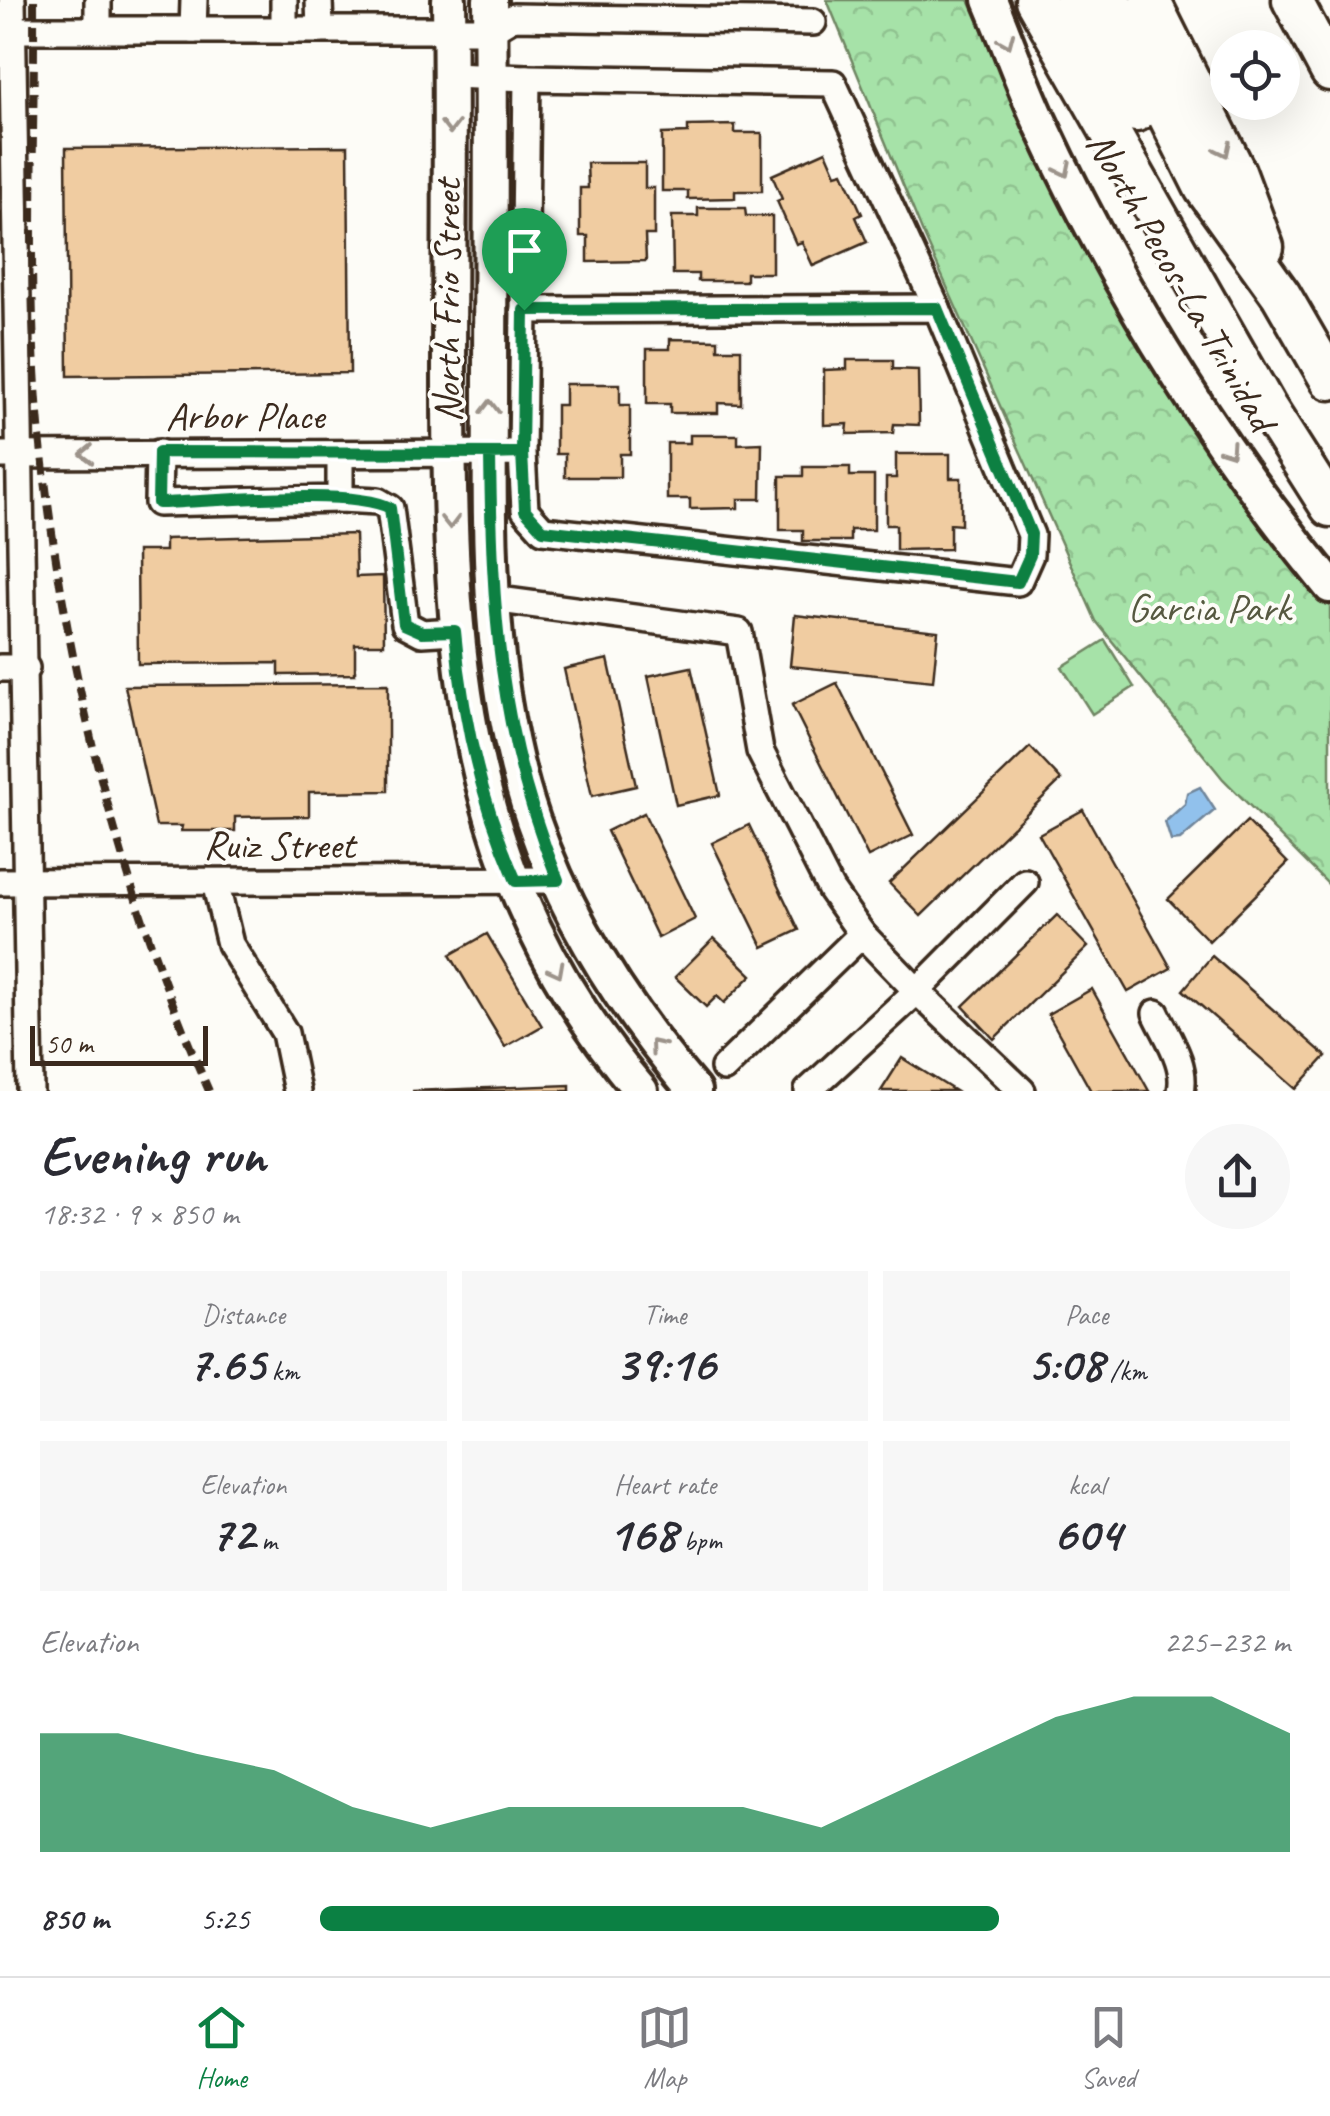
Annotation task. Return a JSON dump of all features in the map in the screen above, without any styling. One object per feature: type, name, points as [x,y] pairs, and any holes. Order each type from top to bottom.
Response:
[{"type":"highway","points":[[1035,0],[1267,408],[1330,507]]},
{"type":"highway","points":[[1075,0],[1136,112],[1204,188],[1281,295],[1330,380]]},
{"type":"highway","points":[[1110,0],[1204,188]]},
{"type":"highway","points":[[1150,0],[1236,172],[1281,295]]},
{"type":"highway","points":[[1292,0],[1330,71]]},
{"type":"main road","name":"North Pecos-La Trinidad","points":[[990,0],[1038,117],[1119,276],[1188,389],[1292,541],[1330,586]]},
{"type":"main road","name":"North Frio Street","points":[[450,15],[449,454],[455,631],[468,734],[495,833],[557,973],[627,1085]]},
{"type":"main road","name":"North Frio Street","points":[[490,15],[506,454],[492,599],[508,726],[534,820],[593,954],[641,1029],[694,1091]]},
{"type":"street","points":[[12,0],[6,30],[8,454],[13,668],[27,806],[30,1091]]},
{"type":"street","points":[[98,0],[98,30]]},
{"type":"street","points":[[193,30],[194,0]]},
{"type":"street","points":[[284,0],[284,30]]},
{"type":"street","points":[[319,0],[320,30]]},
{"type":"street","points":[[6,30],[320,30],[450,15],[514,17],[547,9],[814,22]]},
{"type":"street","points":[[450,75],[834,83],[937,308],[1031,534],[1030,555],[1018,582],[543,530],[525,510],[506,454],[524,310],[527,78]]},
{"type":"street","points":[[524,310],[937,308]]},
{"type":"street","points":[[159,452],[158,503],[340,499],[378,501],[390,508],[404,624],[422,632],[455,631]]},
{"type":"street","name":"Arbor Place","points":[[8,454],[506,454]]},
{"type":"street","points":[[340,454],[340,499]]},
{"type":"street","points":[[492,599],[739,632],[760,750],[831,890],[862,934],[1022,1091]]},
{"type":"street","points":[[0,807],[27,806]]},
{"type":"street","name":"Ruiz Street","points":[[0,882],[558,880]]},
{"type":"street","points":[[215,882],[230,944],[285,1033],[297,1091]]},
{"type":"street","points":[[808,1091],[917,991],[1026,882]]},
{"type":"street","points":[[724,1068],[862,934]]},
{"type":"street","points":[[1156,1013],[1178,1059],[1184,1078],[1181,1091]]},
{"type":"green space","name":"Garcia Park","points":[[827,0],[969,0],[1025,125],[1308,577],[1330,602],[1330,886],[1223,779],[1096,621],[922,231]]},
{"type":"green space","points":[[1105,640],[1134,687],[1092,714],[1062,667]]},
{"type":"water","points":[[1200,787],[1215,810],[1180,840],[1171,841],[1165,822],[1185,804],[1187,793]]},
{"type":"building","points":[[735,125],[735,133],[762,133],[762,191],[735,191],[735,198],[688,199],[688,191],[662,191],[662,134],[688,133],[688,126]]},
{"type":"building","points":[[348,146],[350,373],[68,376],[66,148]]},
{"type":"building","points":[[826,151],[836,174],[843,172],[862,214],[856,217],[867,242],[813,266],[802,242],[796,244],[777,201],[782,199],[772,175]]},
{"type":"building","points":[[587,163],[645,163],[645,188],[654,188],[654,235],[645,235],[646,261],[588,262],[588,236],[580,236],[580,188],[588,188]]},
{"type":"building","points":[[698,208],[745,208],[746,216],[772,216],[772,273],[746,273],[746,281],[698,281],[698,274],[673,274],[672,216],[698,216]]},
{"type":"building","points":[[670,339],[718,340],[718,349],[741,349],[741,404],[718,403],[718,413],[670,413],[670,404],[647,404],[647,349],[670,349]]},
{"type":"building","points":[[847,360],[893,360],[893,369],[918,370],[919,425],[894,424],[893,433],[847,434],[848,424],[824,425],[824,370],[847,369]]},
{"type":"building","points":[[565,384],[620,384],[620,405],[630,405],[630,454],[620,454],[620,477],[565,477],[565,454],[556,454],[556,405],[565,405]]},
{"type":"building","points":[[690,435],[738,435],[738,444],[762,443],[761,499],[738,499],[738,508],[690,509],[690,499],[667,499],[667,443],[690,443]]},
{"type":"building","points":[[896,454],[950,454],[950,478],[961,478],[961,525],[950,524],[950,549],[896,550],[896,525],[886,525],[886,478],[896,478]]},
{"type":"building","points":[[803,467],[850,467],[850,476],[874,476],[874,530],[850,530],[850,541],[803,541],[803,530],[780,530],[780,476],[803,476]]},
{"type":"building","points":[[355,534],[356,577],[383,576],[384,644],[355,644],[355,674],[279,675],[279,663],[138,664],[137,551],[165,551],[165,539]]},
{"type":"building","points":[[795,615],[938,631],[933,681],[790,666]]},
{"type":"building","points":[[608,659],[636,786],[592,796],[564,669]]},
{"type":"building","points":[[691,667],[720,795],[676,805],[648,676]]},
{"type":"building","points":[[837,683],[913,835],[868,857],[792,705]]},
{"type":"building","points":[[388,684],[388,791],[309,792],[309,816],[235,817],[235,831],[181,831],[182,826],[156,826],[125,686]]},
{"type":"building","points":[[1030,747],[1061,780],[921,916],[889,883]]},
{"type":"building","points":[[1083,810],[1171,968],[1128,992],[1039,834]]},
{"type":"building","points":[[644,813],[695,919],[658,938],[607,831]]},
{"type":"building","points":[[1247,821],[1288,863],[1209,941],[1168,899]]},
{"type":"building","points":[[749,825],[799,930],[763,947],[712,843]]},
{"type":"building","points":[[1057,915],[1088,947],[994,1039],[963,1006]]},
{"type":"building","points":[[487,934],[542,1026],[505,1047],[450,955]]},
{"type":"building","points":[[714,938],[752,975],[724,1003],[717,996],[706,1007],[675,977]]},
{"type":"building","points":[[1212,956],[1326,1056],[1296,1089],[1183,990]]},
{"type":"building","points":[[1092,989],[1149,1091],[1091,1091],[1048,1014]]},
{"type":"building","points":[[902,1058],[955,1091],[881,1091]]},
{"type":"building","points":[[570,1085],[570,1091],[412,1091]]},
{"type":"railway","points":[[34,0],[34,342],[42,455],[66,619],[123,859],[148,937],[209,1091]]},
{"type":"route","points":[[524,310],[522,453],[159,452],[158,503],[340,499],[378,501],[390,508],[397,537],[404,624],[422,632],[455,631],[468,734],[495,833],[516,881],[558,880],[534,820],[508,726],[492,588],[490,454],[522,453],[525,510],[543,530],[1018,582],[1030,555],[1031,534],[937,308],[524,310]]}]
